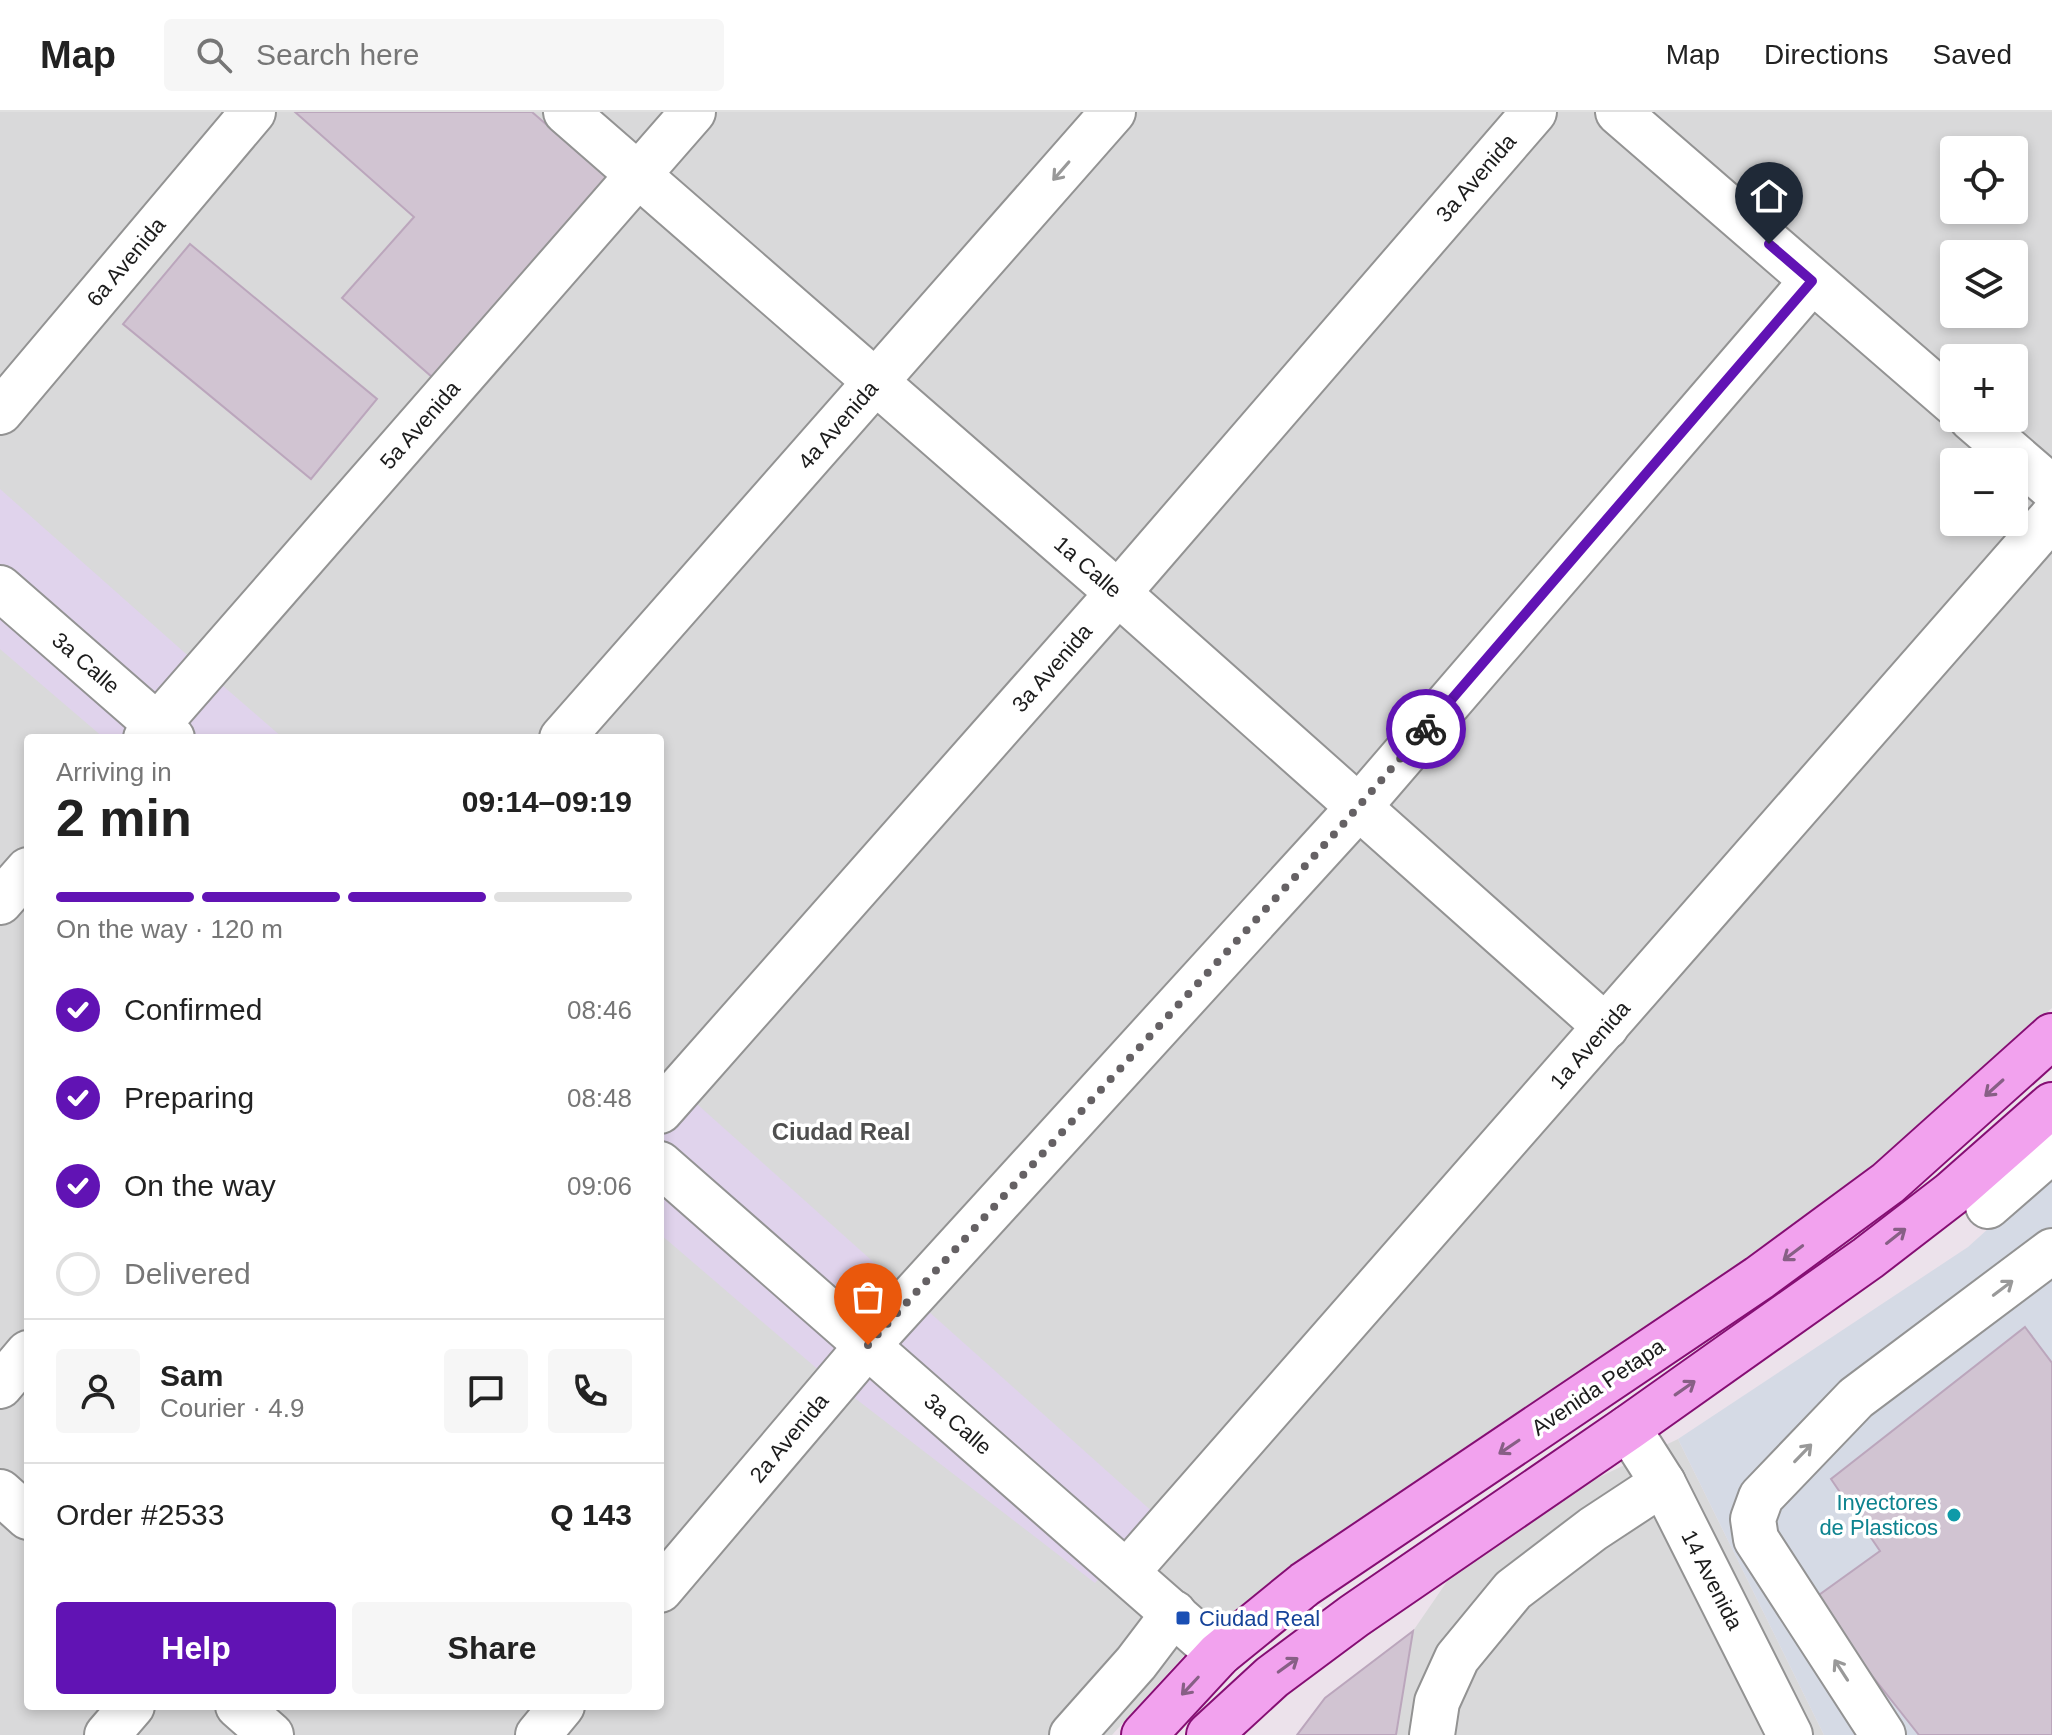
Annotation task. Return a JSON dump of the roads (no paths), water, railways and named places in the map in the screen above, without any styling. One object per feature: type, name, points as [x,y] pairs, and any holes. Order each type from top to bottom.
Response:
[{"type":"main road","name":"Avenida Petapa","points":[[1144,1735],[1219,1654],[1305,1584],[1794,1252],[1888,1183],[2052,1036]]},
{"type":"main road","points":[[1209,1735],[1272,1677],[1354,1616],[1868,1258],[1951,1194],[2052,1105]]},
{"type":"street","name":"6a Avenida","points":[[0,412],[253,112]]},
{"type":"street","name":"1a Calle","points":[[566,112],[1118,593],[1606,1027]]},
{"type":"street","name":"5a Avenida","points":[[159,734],[693,112]]},
{"type":"street","name":"4a Avenida","points":[[566,734],[1113,112]]},
{"type":"street","name":"3a Avenida","points":[[664,1106],[1118,593],[1534,112]]},
{"type":"street","points":[[1618,112],[1940,391]]},
{"type":"street","name":"2a Avenida","points":[[664,1585],[868,1345],[1358,808],[1812,281]]},
{"type":"street","points":[[1987,432],[2052,488]]},
{"type":"street","name":"1a Avenida","points":[[1127,1572],[2052,517]]},
{"type":"street","name":"3a Calle","points":[[0,588],[159,734]]},
{"type":"street","points":[[0,902],[24,875]]},
{"type":"street","points":[[1988,1206],[2052,1150]]},
{"type":"street","name":"3a Calle","points":[[664,1167],[1219,1654]]},
{"type":"street","points":[[1883,1735],[1756,1539],[1753,1519],[1761,1497],[1856,1398],[2052,1251]]},
{"type":"street","points":[[0,1386],[24,1358]]},
{"type":"street","name":"14 Avenida","points":[[1628,1428],[1663,1483],[1790,1735]]},
{"type":"street","points":[[1432,1735],[1437,1702],[1457,1658],[1513,1590],[1593,1529],[1663,1483]]},
{"type":"street","points":[[0,1492],[24,1513]]},
{"type":"street","points":[[1072,1735],[1136,1663],[1174,1613]]},
{"type":"street","points":[[107,1735],[129,1710]]},
{"type":"street","points":[[243,1710],[271,1735]]},
{"type":"street","points":[[538,1735],[559,1710]]},
{"type":"place","name":"Inyectores de Plasticos","points":[[1954,1515]]},
{"type":"place","name":"Ciudad Real","points":[[1183,1618]]},
{"type":"district","name":"Ciudad Real","points":[[841,1131]]}]
